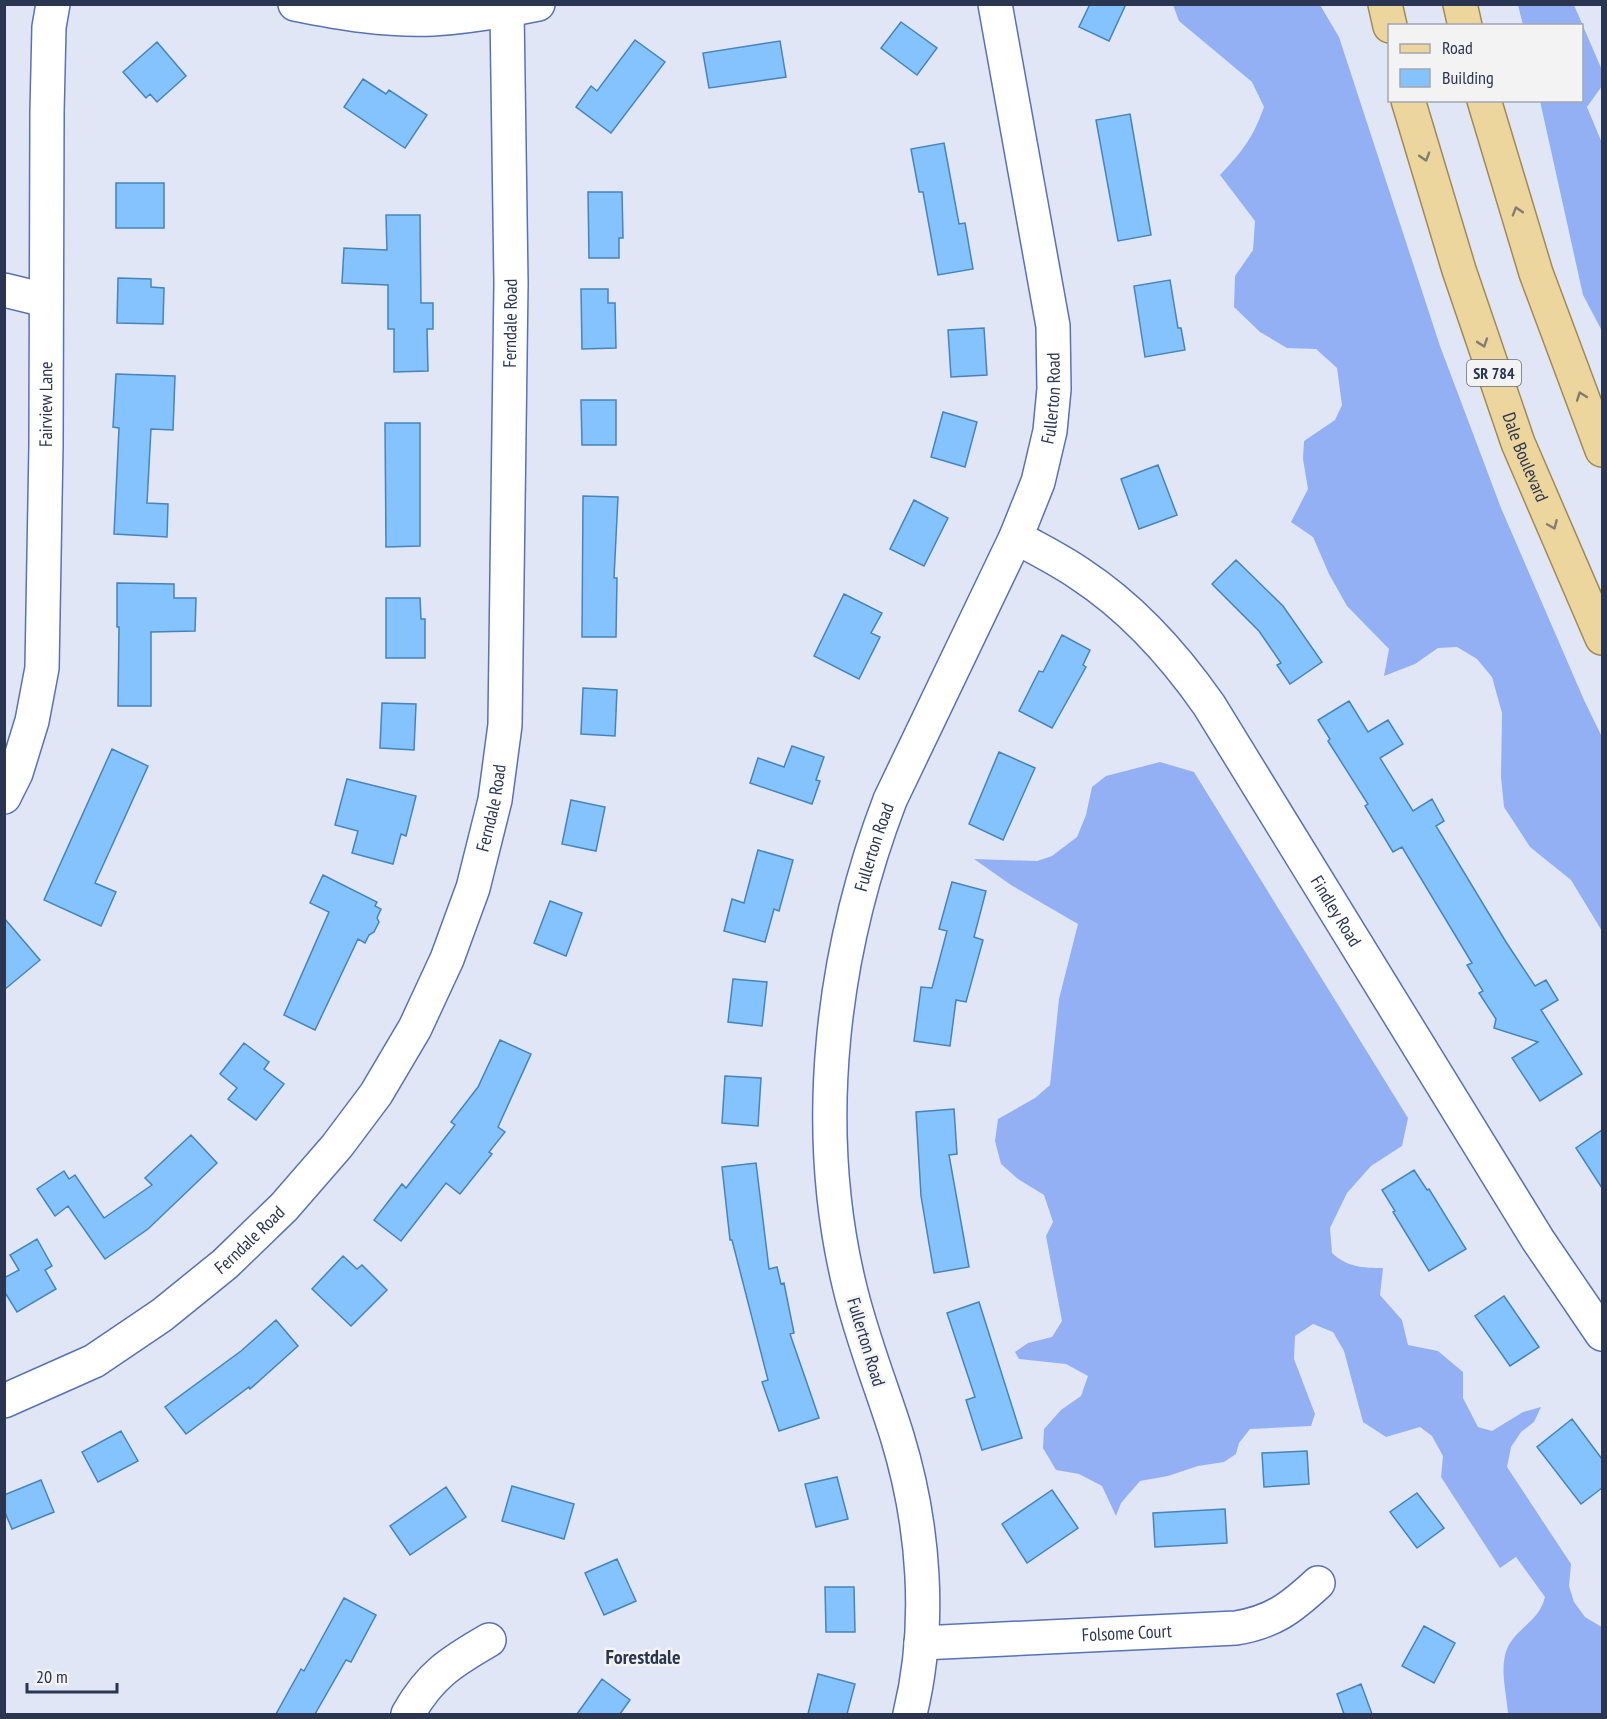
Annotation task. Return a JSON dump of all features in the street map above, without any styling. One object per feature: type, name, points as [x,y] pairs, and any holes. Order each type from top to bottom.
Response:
[{"type":"main road","points":[[1384,4],[1389,24]]},
{"type":"main road","points":[[1460,4],[1465,24]]},
{"type":"main road","name":"Dale Boulevard","points":[[1409,102],[1459,270],[1518,443],[1602,638]]},
{"type":"main road","points":[[1485,102],[1536,273],[1602,450]]},
{"type":"street","name":"Fairview Lane","points":[[4,797],[16,773],[32,721],[42,668],[49,27],[53,4]]},
{"type":"street","points":[[295,4],[350,15],[432,19],[523,7]]},
{"type":"street","name":"Fullerton Road","points":[[910,1714],[921,1643],[920,1558],[906,1470],[849,1285],[835,1213],[830,1142],[830,1101],[834,1036],[845,956],[874,839],[890,800],[1016,537],[1038,482],[1050,431],[1054,389],[1053,326],[995,4]]},
{"type":"street","name":"Ferndale Road","points":[[4,1401],[94,1361],[162,1315],[225,1264],[284,1207],[337,1146],[376,1094],[415,1028],[447,959],[473,888],[495,800],[505,725],[511,283],[523,7]]},
{"type":"street","points":[[4,290],[45,300]]},
{"type":"street","name":"Findley Road","points":[[1016,537],[1080,574],[1105,592],[1149,632],[1193,682],[1538,1240],[1602,1334]]},
{"type":"street","name":"Folsome Court","points":[[921,1643],[1236,1628],[1252,1625],[1281,1613],[1294,1605],[1318,1583]]},
{"type":"street","points":[[408,1714],[419,1695],[434,1677],[453,1662],[489,1640]]},
{"type":"shaded area","points":[[1173,5],[1320,5],[1339,37],[1440,346],[1501,508],[1602,737],[1602,931],[1571,880],[1530,847],[1504,807],[1501,777],[1502,713],[1492,677],[1477,659],[1457,647],[1438,648],[1415,664],[1384,676],[1389,649],[1347,606],[1329,574],[1313,537],[1291,522],[1308,489],[1303,459],[1304,441],[1335,420],[1342,405],[1337,368],[1316,349],[1287,348],[1260,332],[1234,307],[1235,276],[1253,250],[1255,221],[1220,175],[1246,144],[1264,107],[1252,82],[1179,21]]},
{"type":"shaded area","points":[[1518,5],[1574,5],[1582,24],[1523,24]]},
{"type":"shaded area","points":[[1583,26],[1602,70],[1602,86],[1587,107],[1602,143],[1602,331],[1583,295],[1540,102],[1583,102]]},
{"type":"shaded area","points":[[1160,762],[1194,772],[1408,1118],[1402,1146],[1371,1166],[1347,1193],[1330,1228],[1332,1253],[1356,1266],[1383,1268],[1380,1295],[1402,1320],[1408,1345],[1438,1351],[1463,1372],[1463,1398],[1478,1427],[1492,1431],[1523,1412],[1541,1407],[1534,1422],[1521,1432],[1511,1447],[1507,1467],[1571,1564],[1569,1586],[1574,1602],[1585,1617],[1602,1626],[1602,1714],[1508,1714],[1504,1673],[1507,1649],[1538,1613],[1545,1597],[1516,1557],[1500,1568],[1441,1477],[1443,1456],[1432,1436],[1420,1427],[1386,1437],[1363,1422],[1344,1351],[1333,1332],[1313,1324],[1295,1336],[1294,1359],[1315,1414],[1311,1426],[1250,1429],[1239,1443],[1236,1454],[1224,1462],[1198,1466],[1168,1476],[1140,1481],[1121,1503],[1116,1516],[1102,1486],[1079,1474],[1056,1470],[1043,1448],[1044,1429],[1061,1410],[1081,1396],[1088,1376],[1066,1364],[1019,1359],[1015,1352],[1028,1343],[1052,1337],[1062,1321],[1046,1236],[1053,1222],[1044,1195],[1018,1179],[1001,1164],[995,1141],[998,1119],[1035,1098],[1050,1085],[1059,999],[1078,924],[1011,885],[974,859],[1037,861],[1052,856],[1077,837],[1086,815],[1092,787],[1106,776]]},
{"type":"building","points":[[1090,4],[1126,4],[1109,41],[1079,27]]},
{"type":"building","points":[[901,22],[937,48],[917,75],[881,48]]},
{"type":"building","points":[[635,40],[665,62],[611,133],[576,107],[591,86],[597,91]]},
{"type":"building","points":[[780,41],[786,77],[709,88],[703,53]]},
{"type":"building","points":[[157,42],[186,76],[157,102],[150,94],[146,98],[123,72]]},
{"type":"building","points":[[363,79],[386,94],[389,90],[427,115],[405,148],[344,107]]},
{"type":"building","points":[[1130,114],[1151,235],[1118,241],[1096,120]]},
{"type":"building","points":[[944,143],[959,224],[965,223],[973,269],[938,275],[923,192],[919,192],[911,149]]},
{"type":"building","points":[[116,183],[164,183],[164,228],[116,228]]},
{"type":"building","points":[[588,192],[622,192],[623,238],[619,238],[619,258],[589,258]]},
{"type":"building","points":[[386,215],[420,215],[421,303],[433,303],[433,329],[427,329],[428,371],[394,372],[394,329],[388,329],[388,285],[342,283],[344,248],[387,250]]},
{"type":"building","points":[[118,278],[151,279],[151,287],[164,288],[163,324],[117,323]]},
{"type":"building","points":[[1170,280],[1178,328],[1181,328],[1185,350],[1145,357],[1134,286]]},
{"type":"building","points":[[581,289],[608,289],[608,303],[615,303],[616,348],[582,349]]},
{"type":"building","points":[[984,328],[987,375],[951,377],[948,330]]},
{"type":"building","points":[[116,374],[175,376],[173,430],[151,429],[147,503],[168,504],[167,537],[114,534],[119,428],[113,427]]},
{"type":"building","points":[[581,400],[616,400],[616,445],[582,445]]},
{"type":"building","points":[[943,412],[977,422],[965,467],[931,457]]},
{"type":"building","points":[[385,423],[420,423],[420,546],[386,547]]},
{"type":"building","points":[[1158,465],[1177,515],[1139,529],[1121,479]]},
{"type":"building","points":[[583,496],[618,497],[614,578],[617,578],[616,637],[582,637]]},
{"type":"building","points":[[914,500],[948,518],[924,566],[890,549]]},
{"type":"building","points":[[1236,560],[1283,606],[1322,662],[1290,684],[1277,665],[1281,663],[1259,631],[1212,584]]},
{"type":"building","points":[[117,583],[174,584],[174,598],[196,598],[195,631],[151,632],[151,706],[118,706]]},
{"type":"building","points":[[844,594],[882,613],[871,633],[880,637],[859,679],[814,656]]},
{"type":"building","points":[[386,598],[420,598],[421,619],[425,619],[425,658],[386,658]]},
{"type":"building","points":[[1062,635],[1090,650],[1083,665],[1086,667],[1052,728],[1019,711],[1039,671],[1043,672]]},
{"type":"building","points":[[583,688],[617,690],[615,736],[581,734]]},
{"type":"building","points":[[1349,701],[1368,732],[1388,720],[1403,744],[1380,758],[1413,811],[1432,799],[1444,821],[1436,826],[1506,942],[1535,986],[1546,980],[1558,1000],[1541,1010],[1582,1074],[1540,1101],[1512,1058],[1538,1042],[1494,1028],[1496,1019],[1479,993],[1483,991],[1467,965],[1472,963],[1402,847],[1393,852],[1365,806],[1368,804],[1328,741],[1330,739],[1318,720]]},
{"type":"building","points":[[382,703],[416,704],[414,750],[380,748]]},
{"type":"building","points":[[792,746],[824,757],[816,780],[820,781],[812,804],[750,783],[758,758],[784,767]]},
{"type":"building","points":[[112,749],[148,766],[95,883],[116,892],[101,926],[44,900]]},
{"type":"building","points":[[999,752],[1035,768],[1003,840],[969,824]]},
{"type":"building","points":[[347,779],[416,796],[406,836],[401,834],[393,864],[352,853],[358,831],[335,825]]},
{"type":"building","points":[[571,800],[605,807],[596,851],[562,844]]},
{"type":"building","points":[[758,850],[793,860],[779,911],[774,909],[765,942],[724,931],[732,899],[744,903]]},
{"type":"building","points":[[323,875],[377,902],[375,906],[381,909],[377,918],[379,922],[374,932],[369,935],[365,943],[358,939],[315,1030],[284,1015],[329,912],[310,903]]},
{"type":"building","points":[[952,882],[986,891],[974,937],[983,940],[966,1002],[956,1000],[950,1046],[914,1041],[921,987],[932,988],[947,931],[939,929]]},
{"type":"building","points":[[550,901],[582,913],[566,956],[534,943]]},
{"type":"building","points":[[4,918],[40,960],[4,990]]},
{"type":"building","points":[[733,979],[767,982],[762,1026],[728,1022]]},
{"type":"building","points":[[500,1040],[531,1054],[498,1127],[505,1132],[489,1152],[492,1154],[460,1194],[446,1183],[401,1241],[374,1220],[402,1184],[406,1188],[455,1125],[451,1122],[478,1087]]},
{"type":"building","points":[[244,1043],[269,1062],[264,1069],[284,1084],[256,1120],[228,1099],[237,1088],[220,1074]]},
{"type":"building","points":[[725,1076],[761,1078],[758,1126],[722,1123]]},
{"type":"building","points":[[954,1109],[957,1154],[949,1155],[969,1267],[934,1273],[921,1196],[916,1112]]},
{"type":"building","points":[[1602,1130],[1602,1188],[1576,1148]]},
{"type":"building","points":[[191,1135],[217,1163],[148,1229],[105,1259],[68,1206],[55,1216],[37,1189],[64,1171],[69,1179],[75,1175],[104,1218],[152,1185],[145,1178]]},
{"type":"building","points":[[756,1163],[769,1269],[777,1267],[781,1284],[784,1283],[794,1333],[790,1334],[819,1418],[779,1431],[762,1382],[768,1380],[732,1240],[730,1240],[722,1167]]},
{"type":"building","points":[[1414,1170],[1427,1190],[1429,1189],[1466,1249],[1429,1271],[1382,1190]]},
{"type":"building","points":[[37,1239],[52,1266],[45,1270],[56,1289],[17,1312],[4,1291],[4,1278],[19,1270],[10,1255]]},
{"type":"building","points":[[343,1256],[357,1269],[362,1265],[387,1290],[351,1326],[312,1289]]},
{"type":"building","points":[[1504,1296],[1539,1347],[1510,1366],[1475,1316]]},
{"type":"building","points":[[979,1302],[1022,1438],[982,1450],[966,1400],[975,1397],[947,1313]]},
{"type":"building","points":[[276,1320],[298,1346],[250,1389],[249,1387],[186,1434],[165,1407],[241,1351]]},
{"type":"building","points":[[1572,1419],[1602,1459],[1602,1488],[1581,1504],[1537,1447]]},
{"type":"building","points":[[121,1431],[138,1461],[98,1482],[82,1452]]},
{"type":"building","points":[[1307,1451],[1309,1484],[1264,1487],[1262,1453]]},
{"type":"building","points":[[837,1477],[848,1519],[816,1527],[805,1484]]},
{"type":"building","points":[[41,1480],[54,1512],[12,1529],[4,1510],[4,1495]]},
{"type":"building","points":[[512,1486],[574,1504],[564,1539],[502,1521]]},
{"type":"building","points":[[446,1487],[466,1517],[410,1555],[390,1526]]},
{"type":"building","points":[[1052,1490],[1078,1528],[1027,1563],[1002,1524]]},
{"type":"building","points":[[1417,1493],[1444,1528],[1417,1548],[1390,1512]]},
{"type":"building","points":[[1225,1509],[1227,1543],[1155,1547],[1153,1513]]},
{"type":"building","points":[[617,1559],[636,1601],[604,1615],[585,1573]]},
{"type":"building","points":[[825,1587],[854,1587],[855,1632],[826,1632]]},
{"type":"building","points":[[344,1598],[376,1615],[351,1662],[346,1660],[315,1714],[276,1714],[301,1669],[304,1671]]},
{"type":"building","points":[[1424,1626],[1455,1643],[1434,1683],[1402,1666]]},
{"type":"building","points":[[818,1674],[855,1684],[847,1714],[808,1714]]},
{"type":"building","points":[[602,1679],[630,1700],[620,1714],[577,1714]]},
{"type":"building","points":[[1361,1684],[1372,1714],[1344,1714],[1337,1694]]},
{"type":"district","name":"Forestdale","points":[[643,1657]]}]
